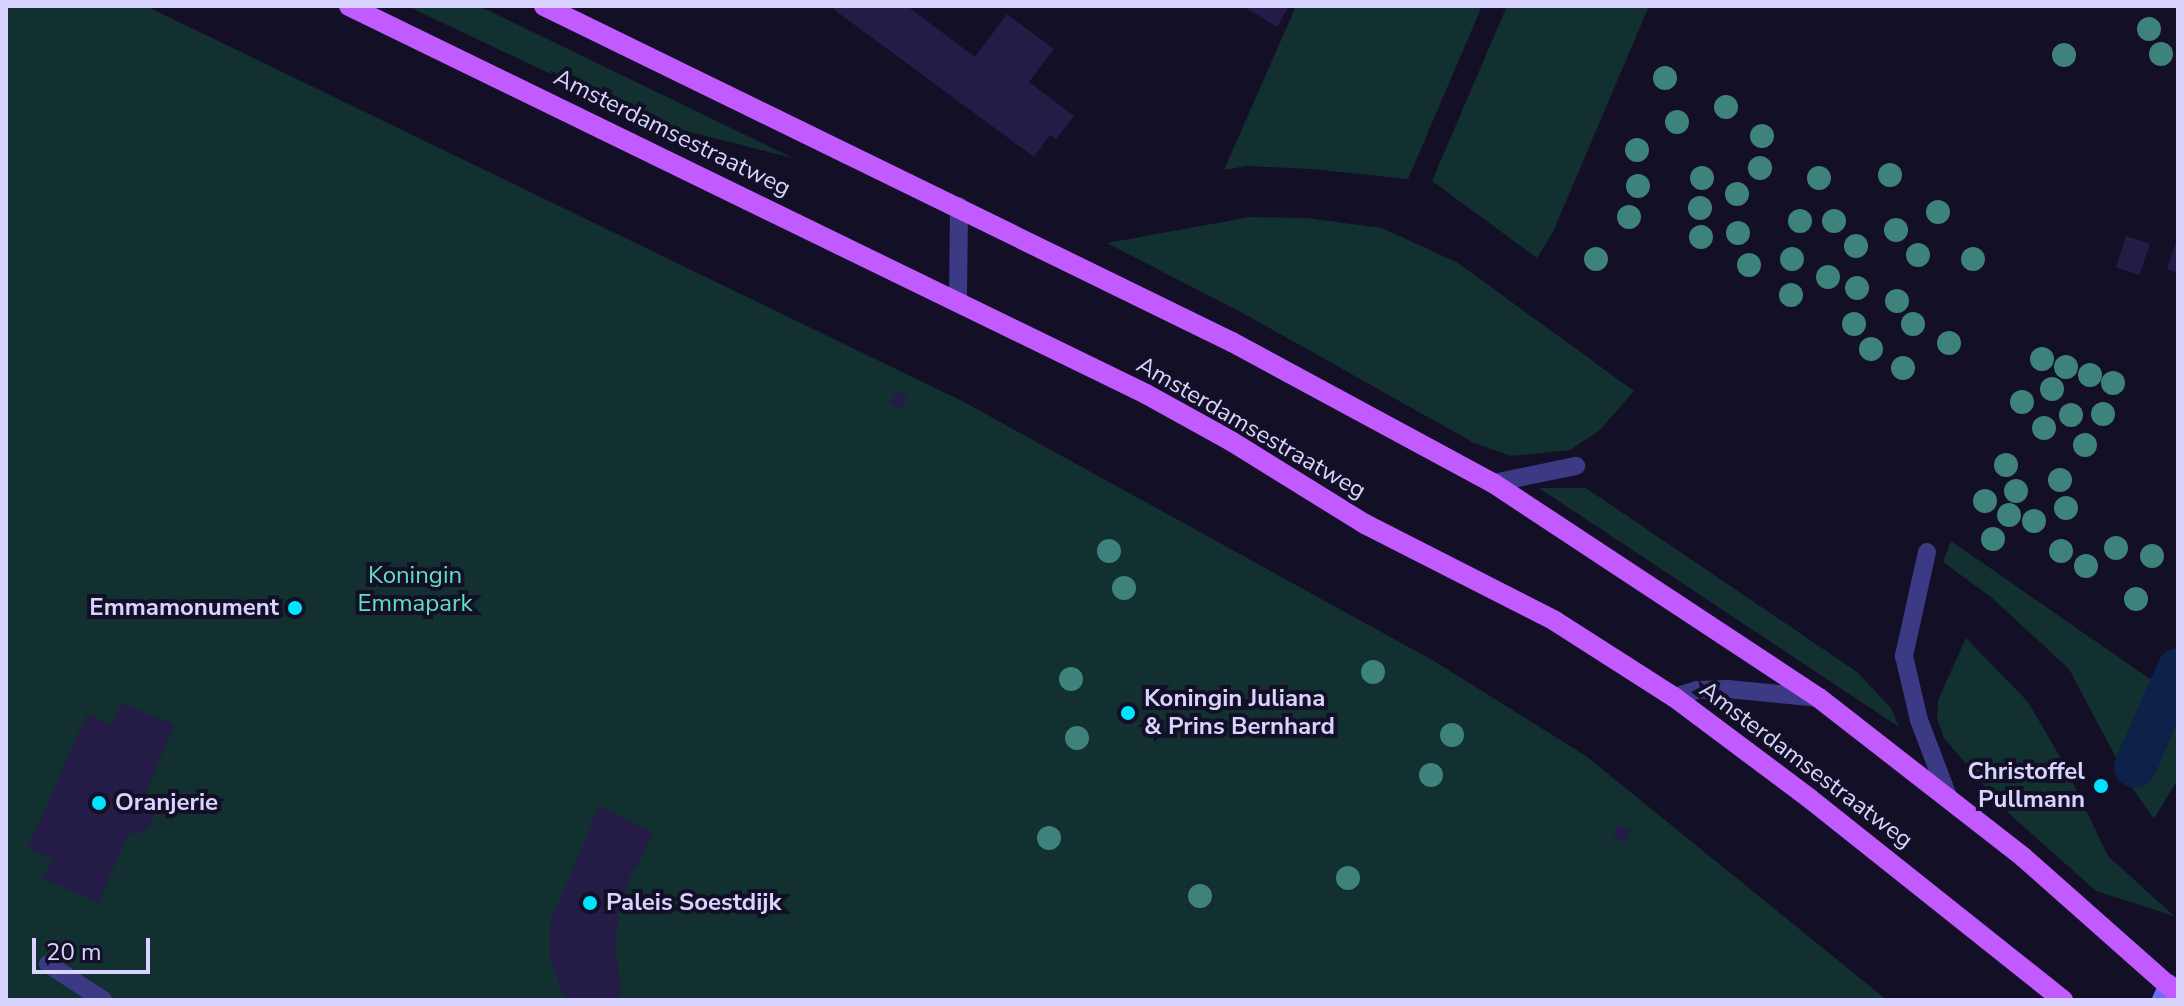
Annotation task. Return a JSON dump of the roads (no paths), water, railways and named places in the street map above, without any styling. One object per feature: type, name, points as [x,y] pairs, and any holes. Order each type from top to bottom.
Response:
[{"type":"main road","name":"Amsterdamsestraatweg","points":[[349,6],[958,301],[1231,441],[1365,524],[1555,621],[1674,697],[1934,895],[2063,1000]]},
{"type":"main road","points":[[544,6],[959,206],[1232,342],[1493,483],[1819,698],[2023,857],[2169,993]]},
{"type":"lane","points":[[958,301],[959,206]]},
{"type":"lane","points":[[1493,483],[1576,466]]},
{"type":"lane","points":[[1927,552],[1904,656],[1919,720],[1949,799]]},
{"type":"lane","points":[[1674,697],[1697,690],[1728,689],[1819,698]]},
{"type":"lane","points":[[48,964],[103,1000]]},
{"type":"waterway","points":[[2135,767],[2178,669]]},
{"type":"place","name":"Emmamonument","points":[[295,608]]},
{"type":"place","name":"Koningin Juliana & Prins Bernhard","points":[[1128,713]]},
{"type":"place","name":"Christoffel Pullmann","points":[[2101,786]]},
{"type":"place","name":"Oranjerie","points":[[99,803]]},
{"type":"place","name":"Paleis Soestdijk","points":[[590,903]]},
{"type":"park label","name":"Koningin Emmapark","points":[[415,590]]}]
